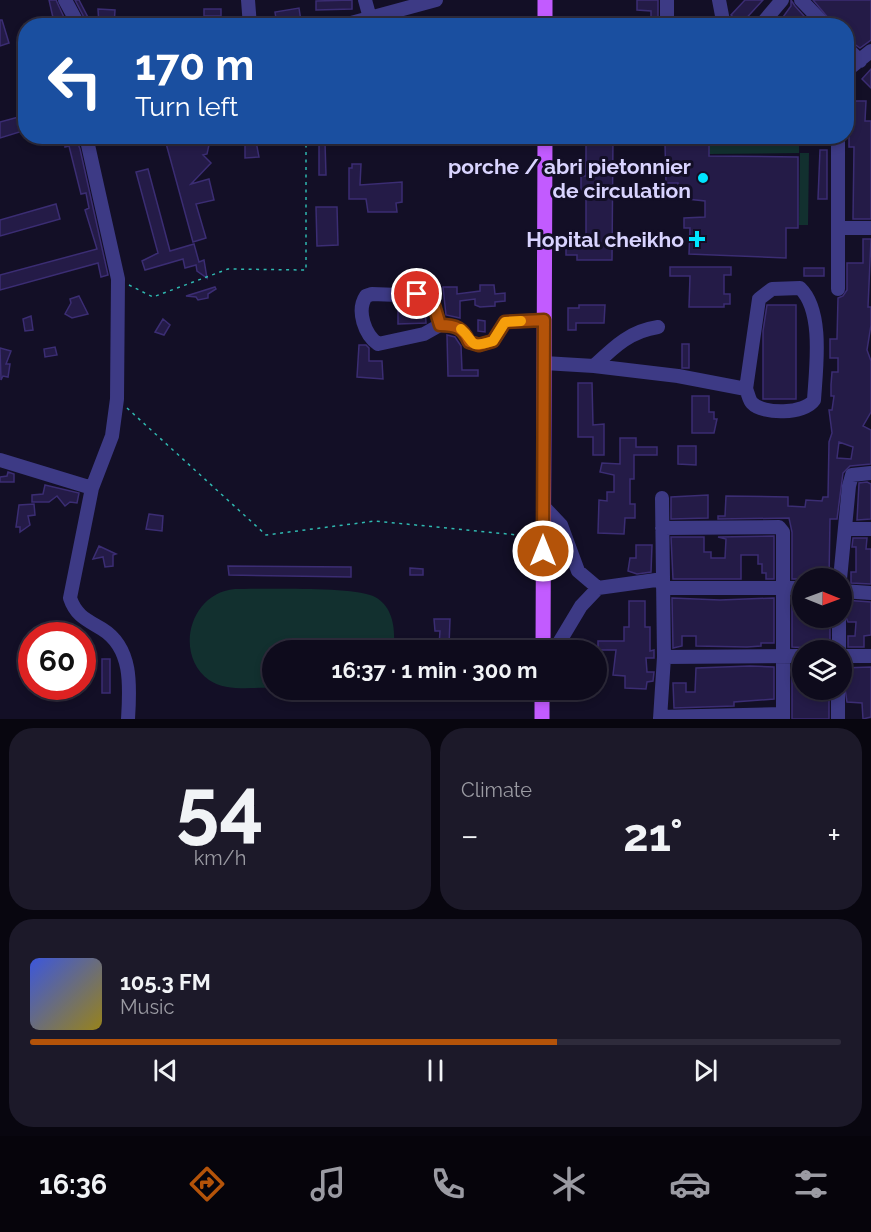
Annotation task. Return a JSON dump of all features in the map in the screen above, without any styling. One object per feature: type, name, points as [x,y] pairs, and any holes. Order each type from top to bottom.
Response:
[{"type":"main road","points":[[545,0],[545,18]]},
{"type":"main road","points":[[543,640],[545,144]]},
{"type":"main road","points":[[542,700],[542,719]]},
{"type":"street","points":[[65,0],[75,18]]},
{"type":"street","points":[[248,0],[249,18]]},
{"type":"street","points":[[365,0],[370,18],[436,0]]},
{"type":"street","points":[[667,0],[667,18]]},
{"type":"street","points":[[719,0],[722,18]]},
{"type":"street","points":[[767,18],[782,0]]},
{"type":"street","points":[[801,0],[818,18]]},
{"type":"street","points":[[854,65],[871,51]]},
{"type":"street","points":[[854,55],[860,61]]},
{"type":"street","points":[[88,144],[118,279],[117,399],[112,436],[92,488],[70,598],[75,611],[115,639],[124,655],[129,682],[128,719]]},
{"type":"street","points":[[838,144],[838,289]]},
{"type":"street","points":[[838,228],[871,228]]},
{"type":"street","points":[[800,288],[808,296],[813,309],[816,344],[814,400],[804,408],[766,411],[752,402],[746,389],[759,299],[772,289],[800,288]]},
{"type":"street","points":[[440,325],[432,299],[425,296],[372,294],[366,296],[362,302],[364,325],[370,339],[378,344],[423,334],[440,325],[453,325],[464,331],[469,342],[479,345],[493,341],[505,322],[544,320]]},
{"type":"street","points":[[594,366],[621,340],[644,329],[658,327]]},
{"type":"street","points":[[544,363],[594,366],[678,376],[746,389]]},
{"type":"street","points":[[0,460],[92,488]]},
{"type":"street","points":[[841,568],[852,476],[871,473]]},
{"type":"street","points":[[662,498],[662,528],[664,657],[660,718],[783,717],[783,532],[779,527],[662,528]]},
{"type":"street","points":[[543,506],[561,525],[578,570],[598,588]]},
{"type":"street","points":[[845,529],[871,529]]},
{"type":"street","points":[[561,640],[581,606],[598,588],[663,584],[792,587]]},
{"type":"street","points":[[852,592],[871,593]]},
{"type":"street","points":[[664,657],[792,656]]},
{"type":"street","points":[[852,656],[871,656]]},
{"type":"street","points":[[838,700],[838,719]]},
{"type":"path","points":[[118,279],[153,297],[228,268],[306,270],[306,144]]},
{"type":"path","points":[[117,399],[266,535],[375,521],[528,536]]},
{"type":"green space","points":[[709,144],[799,144],[799,153],[709,154]]},
{"type":"green space","points":[[800,153],[809,153],[808,225],[799,225]]},
{"type":"green space","points":[[235,589],[286,589],[365,593],[381,601],[390,613],[394,628],[394,640],[262,640],[262,688],[223,686],[209,680],[198,669],[192,656],[190,641],[197,613],[207,601],[219,593]]},
{"type":"building","points":[[49,0],[56,0],[64,18],[53,18]]},
{"type":"building","points":[[75,0],[79,0],[88,18],[84,18]]},
{"type":"building","points":[[352,0],[352,9],[316,10],[316,1]]},
{"type":"building","points":[[637,0],[658,0],[658,18],[651,18],[651,11],[637,10]]},
{"type":"building","points":[[745,0],[763,0],[746,18],[734,18],[731,15]]},
{"type":"building","points":[[791,0],[806,18],[783,17],[791,6]]},
{"type":"building","points":[[813,0],[871,0],[871,40],[860,48],[854,44],[854,18],[828,18]]},
{"type":"building","points":[[299,8],[301,18],[276,18],[275,12]]},
{"type":"building","points":[[98,9],[115,10],[114,18],[99,18]]},
{"type":"building","points":[[204,9],[221,9],[221,16],[204,16]]},
{"type":"building","points":[[0,20],[2,20],[9,43],[0,46]]},
{"type":"building","points":[[871,69],[871,88],[862,79]]},
{"type":"building","points":[[854,101],[866,101],[865,121],[871,121],[871,219],[853,219],[854,147],[849,147],[849,144],[854,144]]},
{"type":"building","points":[[18,117],[18,132],[0,138],[0,122]]},
{"type":"building","points":[[65,144],[78,144],[80,149],[108,275],[101,277],[98,263],[0,290],[0,275],[97,249],[85,210],[89,208],[86,193],[81,194],[69,146],[65,147]]},
{"type":"building","points":[[166,144],[209,144],[207,154],[203,155],[211,163],[191,184],[209,179],[214,200],[196,204],[206,238],[193,242]]},
{"type":"building","points":[[245,144],[257,144],[259,157],[245,158]]},
{"type":"building","points":[[319,144],[325,144],[326,175],[319,175]]},
{"type":"building","points":[[586,144],[613,144],[612,260],[577,260],[577,255],[566,255],[566,247],[577,247],[577,241],[586,241],[586,190],[581,190],[581,176],[586,176]]},
{"type":"building","points":[[665,144],[709,145],[709,156],[798,157],[798,228],[786,228],[786,258],[689,254],[690,228],[684,228],[684,218],[705,217],[705,201],[678,198],[678,183],[666,183]]},
{"type":"building","points":[[820,150],[827,150],[827,199],[818,199]]},
{"type":"building","points":[[352,164],[361,164],[360,185],[402,182],[402,202],[396,203],[397,212],[368,212],[366,199],[349,199],[349,168],[352,168]]},
{"type":"building","points":[[148,169],[170,251],[194,244],[199,262],[204,260],[207,278],[197,271],[196,265],[185,268],[183,259],[145,270],[142,261],[158,253],[136,172]]},
{"type":"building","points":[[56,204],[60,219],[0,236],[0,220]]},
{"type":"building","points":[[316,207],[337,207],[338,245],[317,246]]},
{"type":"building","points":[[863,239],[871,239],[868,307],[871,307],[871,325],[867,350],[871,361],[871,412],[863,426],[871,430],[871,464],[850,466],[843,473],[837,519],[830,519],[829,568],[792,568],[792,532],[789,518],[718,519],[718,516],[725,516],[726,496],[788,497],[788,506],[805,507],[806,500],[822,501],[823,497],[828,497],[829,442],[832,433],[829,410],[832,410],[834,396],[831,396],[832,372],[838,372],[838,358],[830,358],[830,339],[837,339],[838,298],[843,296],[847,290],[847,263],[863,263]],"holes":[[[839,442],[853,447],[851,459],[837,458]]]},
{"type":"building","points":[[670,267],[731,267],[731,275],[724,275],[724,294],[730,294],[730,304],[724,304],[724,307],[689,307],[690,276],[670,276]]},
{"type":"building","points":[[804,268],[824,268],[824,276],[804,276]]},
{"type":"building","points":[[480,285],[494,285],[495,294],[505,293],[505,301],[495,302],[495,306],[480,307],[475,305],[475,299],[460,301],[460,318],[446,315],[443,287],[457,287],[457,294],[480,291]]},
{"type":"building","points":[[215,287],[216,289],[208,294],[208,298],[198,300],[196,297],[186,296]]},
{"type":"building","points":[[79,296],[88,314],[72,318],[65,314],[71,303],[70,299]]},
{"type":"building","points":[[398,304],[425,306],[426,323],[398,324]]},
{"type":"building","points":[[579,305],[605,305],[604,323],[576,323],[576,330],[568,330],[568,308],[579,308]]},
{"type":"building","points":[[767,305],[796,305],[796,399],[763,399],[763,331]]},
{"type":"building","points":[[31,316],[33,330],[25,331],[23,319]]},
{"type":"building","points":[[163,319],[170,325],[164,335],[155,332]]},
{"type":"building","points":[[478,320],[485,321],[485,332],[478,331]]},
{"type":"building","points":[[447,335],[455,337],[461,346],[462,370],[478,370],[478,376],[448,376]]},
{"type":"building","points":[[682,344],[689,344],[689,368],[682,368]]},
{"type":"building","points":[[359,345],[366,345],[369,348],[369,361],[382,361],[383,379],[357,377]]},
{"type":"building","points":[[55,347],[57,355],[45,357],[44,349]]},
{"type":"building","points":[[0,348],[11,351],[6,364],[10,364],[8,377],[3,376],[1,380]]},
{"type":"building","points":[[578,383],[592,383],[593,425],[604,424],[604,455],[593,455],[593,437],[578,437]]},
{"type":"building","points":[[692,396],[709,396],[709,412],[714,412],[714,419],[717,419],[714,433],[692,433]]},
{"type":"building","points":[[620,438],[636,438],[636,447],[657,447],[657,455],[634,455],[634,479],[630,479],[630,504],[635,504],[635,518],[625,518],[624,534],[598,533],[599,500],[607,501],[607,492],[614,492],[614,475],[600,472],[602,463],[620,464]]},
{"type":"building","points":[[678,446],[696,446],[696,465],[678,464]]},
{"type":"building","points":[[8,472],[14,474],[14,482],[0,482],[0,477],[7,476]]},
{"type":"building","points":[[859,483],[871,484],[871,519],[857,520]]},
{"type":"building","points":[[45,485],[79,493],[77,503],[70,502],[65,506],[57,496],[49,502],[32,502],[32,495],[43,494]]},
{"type":"building","points":[[708,495],[708,518],[671,519],[671,497]]},
{"type":"building","points":[[34,504],[35,515],[28,516],[30,525],[20,532],[20,527],[16,527],[19,505]]},
{"type":"building","points":[[149,514],[163,516],[162,531],[146,529]]},
{"type":"building","points":[[774,536],[774,579],[766,579],[766,573],[762,573],[762,564],[758,564],[758,555],[741,555],[741,579],[673,579],[671,537],[704,537],[704,552],[711,552],[711,558],[725,558],[726,539],[718,537]]},
{"type":"building","points":[[853,538],[867,538],[866,549],[871,549],[871,584],[852,583],[852,572],[856,572],[856,547],[852,547]]},
{"type":"building","points":[[636,545],[652,545],[651,572],[637,574],[628,571],[630,558],[636,558]]},
{"type":"building","points":[[99,546],[116,554],[113,555],[113,566],[105,567],[103,557],[93,559]]},
{"type":"building","points":[[228,566],[351,567],[351,577],[229,575]]},
{"type":"building","points":[[410,568],[423,569],[423,575],[410,575]]},
{"type":"building","points":[[672,598],[720,600],[774,598],[774,643],[761,643],[761,646],[747,647],[696,646],[696,636],[682,636],[682,646],[673,648]]},
{"type":"building","points":[[629,601],[645,601],[645,627],[650,627],[650,651],[654,650],[654,658],[646,658],[647,672],[654,672],[653,681],[647,682],[646,689],[625,688],[625,676],[613,675],[616,650],[607,650],[607,641],[624,641],[624,627],[629,627]]},
{"type":"building","points":[[852,601],[871,602],[871,635],[864,636],[864,647],[852,647],[852,640],[848,640],[848,636],[855,636],[856,622],[852,622]]},
{"type":"building","points":[[434,619],[450,619],[449,640],[439,640],[440,631],[435,631]]},
{"type":"building","points":[[792,628],[830,628],[830,640],[792,640]]},
{"type":"building","points":[[102,659],[110,659],[110,693],[102,693]]},
{"type":"building","points":[[774,667],[774,699],[734,702],[734,706],[674,708],[673,683],[686,683],[686,692],[695,692],[696,668]]},
{"type":"building","points":[[871,667],[871,717],[863,719],[862,703],[847,702],[847,700],[852,700],[852,668]]},
{"type":"building","points":[[792,700],[829,700],[829,719],[792,719]]},
{"type":"slow traffic","points":[[461,329],[469,342],[479,345],[493,341],[500,326],[505,322],[521,321]]},
{"type":"place","name":"porche / abri pietonnier de circulation","points":[[703,178]]},
{"type":"place","name":"Hopital cheikho","points":[[697,239]]},
{"type":"route","points":[[417,294],[432,299],[440,325],[453,325],[464,331],[469,342],[479,345],[493,341],[500,326],[505,322],[544,320],[543,551]]}]
